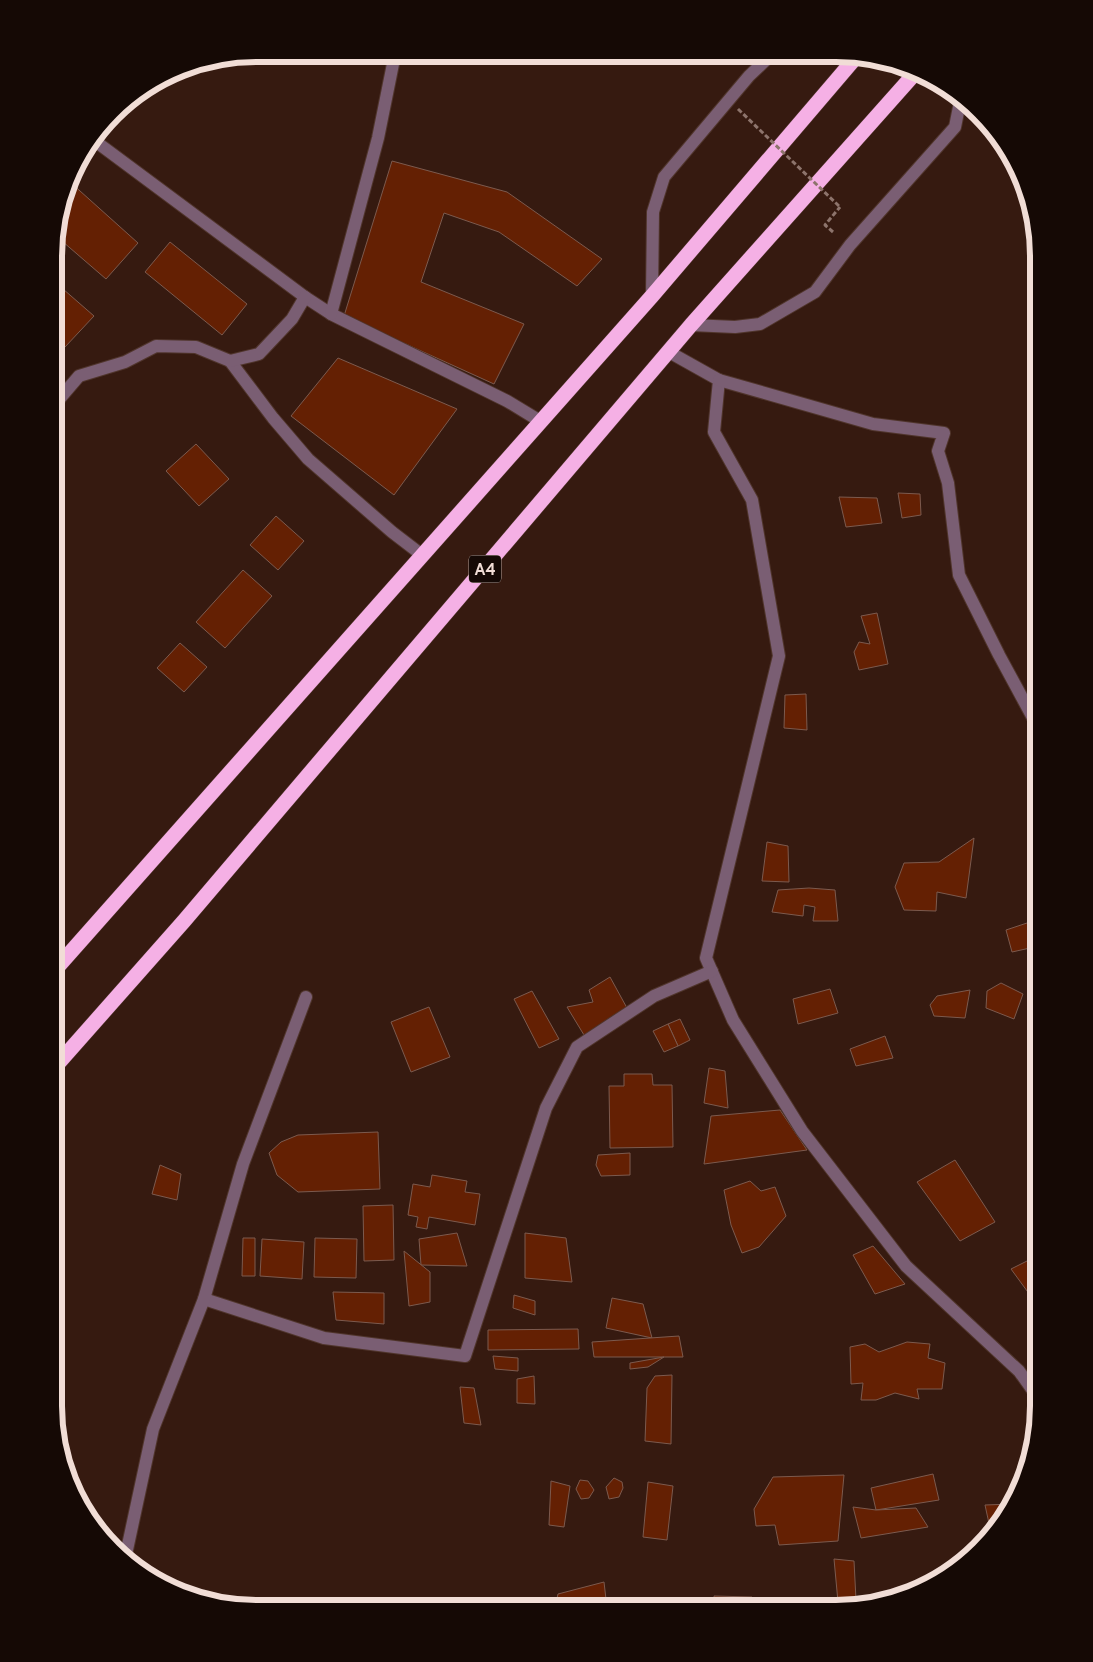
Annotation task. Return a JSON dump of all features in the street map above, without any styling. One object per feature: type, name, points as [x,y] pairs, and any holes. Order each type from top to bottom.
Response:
[{"type":"highway","points":[[62,962],[652,296],[852,63]]},
{"type":"highway","name":"A4","points":[[62,1059],[191,914],[691,326],[911,77]]},
{"type":"street","points":[[331,314],[378,138],[393,62]]},
{"type":"street","points":[[652,296],[653,212],[664,177],[749,76],[764,62]]},
{"type":"street","points":[[691,326],[735,327],[760,324],[815,292],[850,245],[955,127],[959,106]]},
{"type":"street","points":[[98,144],[305,297],[331,314],[507,401],[540,421]]},
{"type":"street","points":[[230,361],[259,354],[292,319],[305,297]]},
{"type":"street","points":[[62,396],[79,376],[125,362],[156,346],[196,347],[230,361],[273,418],[308,459],[392,532],[422,555]]},
{"type":"street","points":[[670,352],[719,380],[873,424],[944,433],[938,451],[948,483],[960,575],[999,655],[1030,712]]},
{"type":"street","points":[[719,380],[714,432],[752,500],[779,656],[706,958],[733,1020],[802,1131],[906,1266],[1019,1372],[1030,1387]]},
{"type":"street","points":[[204,1299],[324,1338],[465,1356],[546,1108],[577,1047],[654,996],[712,971]]},
{"type":"street","points":[[127,1550],[153,1429],[204,1299],[243,1164],[306,997]]},
{"type":"path","points":[[738,109],[840,207]]},
{"type":"building","points":[[392,161],[507,192],[602,259],[577,286],[499,232],[444,213],[421,282],[524,324],[494,384],[344,316]]},
{"type":"building","points":[[75,187],[138,243],[106,279],[63,242],[66,218]]},
{"type":"building","points":[[170,242],[247,304],[222,335],[145,272]]},
{"type":"building","points":[[62,288],[94,316],[65,347],[62,344]]},
{"type":"building","points":[[338,358],[457,409],[394,495],[291,416]]},
{"type":"building","points":[[196,444],[229,479],[199,506],[166,471]]},
{"type":"building","points":[[898,493],[920,494],[921,515],[902,518]]},
{"type":"building","points":[[839,497],[877,498],[882,523],[846,527]]},
{"type":"building","points":[[276,516],[304,541],[278,570],[250,545]]},
{"type":"building","points":[[243,570],[272,596],[225,648],[196,622]]},
{"type":"building","points":[[877,613],[888,664],[859,670],[854,652],[859,642],[870,644],[861,616]]},
{"type":"building","points":[[180,643],[207,667],[184,692],[157,668]]},
{"type":"building","points":[[806,694],[807,730],[784,728],[785,695]]},
{"type":"building","points":[[974,838],[966,898],[937,892],[936,911],[904,910],[895,887],[904,863],[939,862]]},
{"type":"building","points":[[767,842],[788,846],[789,882],[762,881]]},
{"type":"building","points":[[809,888],[835,890],[838,921],[813,921],[815,907],[804,905],[803,916],[772,912],[778,890]]},
{"type":"building","points":[[1030,922],[1030,948],[1012,952],[1006,930]]},
{"type":"building","points":[[610,977],[627,1008],[584,1035],[567,1007],[593,1002],[589,990]]},
{"type":"building","points":[[1001,983],[1023,994],[1014,1019],[986,1008],[987,991]]},
{"type":"building","points":[[830,989],[838,1013],[798,1024],[793,999]]},
{"type":"building","points":[[970,990],[965,1018],[934,1016],[930,1005],[937,996]]},
{"type":"building","points":[[532,991],[559,1039],[539,1048],[514,999]]},
{"type":"building","points":[[429,1007],[450,1057],[411,1072],[391,1022]]},
{"type":"building","points":[[680,1019],[690,1040],[678,1046],[668,1024]]},
{"type":"building","points":[[668,1024],[678,1046],[664,1052],[653,1031]]},
{"type":"building","points":[[885,1036],[893,1058],[856,1066],[850,1049]]},
{"type":"building","points":[[709,1068],[725,1071],[728,1108],[704,1103]]},
{"type":"building","points":[[624,1074],[652,1074],[653,1085],[672,1085],[673,1147],[610,1148],[609,1086],[624,1086]]},
{"type":"building","points":[[780,1110],[807,1150],[704,1164],[711,1116]]},
{"type":"building","points":[[378,1132],[380,1189],[298,1192],[277,1175],[269,1153],[281,1142],[298,1135]]},
{"type":"building","points":[[630,1153],[630,1175],[601,1176],[596,1165],[598,1155]]},
{"type":"building","points":[[955,1160],[995,1222],[960,1241],[917,1182]]},
{"type":"building","points":[[160,1165],[181,1174],[177,1200],[152,1194]]},
{"type":"building","points":[[432,1175],[467,1181],[465,1192],[480,1194],[475,1225],[429,1217],[427,1229],[416,1227],[418,1217],[408,1215],[413,1184],[430,1187]]},
{"type":"building","points":[[750,1181],[761,1191],[775,1187],[786,1216],[759,1247],[742,1253],[731,1225],[724,1190]]},
{"type":"building","points":[[393,1205],[394,1260],[364,1261],[363,1206]]},
{"type":"building","points":[[457,1233],[467,1266],[421,1265],[419,1239]]},
{"type":"building","points":[[525,1233],[566,1238],[572,1282],[525,1278]]},
{"type":"building","points":[[243,1238],[255,1238],[255,1276],[242,1276]]},
{"type":"building","points":[[315,1238],[357,1239],[356,1278],[314,1277]]},
{"type":"building","points":[[262,1239],[304,1242],[302,1279],[260,1276]]},
{"type":"building","points":[[873,1246],[905,1284],[875,1294],[853,1255]]},
{"type":"building","points":[[404,1251],[430,1272],[430,1302],[409,1306]]},
{"type":"building","points":[[1030,1260],[1030,1295],[1011,1269]]},
{"type":"building","points":[[333,1292],[384,1293],[384,1324],[336,1320]]},
{"type":"building","points":[[514,1295],[535,1301],[535,1315],[513,1308]]},
{"type":"building","points":[[612,1298],[643,1304],[652,1338],[606,1328]]},
{"type":"building","points":[[578,1329],[579,1349],[488,1350],[488,1330]]},
{"type":"building","points":[[679,1336],[683,1357],[594,1357],[592,1342]]},
{"type":"building","points":[[907,1342],[930,1344],[928,1358],[945,1363],[942,1389],[917,1389],[919,1399],[895,1393],[876,1400],[861,1400],[863,1383],[851,1384],[850,1347],[865,1344],[879,1352]]},
{"type":"building","points":[[493,1356],[518,1358],[518,1371],[495,1369]]},
{"type":"building","points":[[664,1357],[648,1367],[630,1369],[630,1363]]},
{"type":"building","points":[[672,1375],[671,1444],[645,1441],[647,1388],[655,1376]]},
{"type":"building","points":[[534,1376],[535,1404],[517,1403],[517,1379]]},
{"type":"building","points":[[460,1387],[474,1388],[481,1425],[464,1423]]},
{"type":"building","points":[[933,1474],[939,1500],[876,1510],[871,1488]]},
{"type":"building","points":[[844,1475],[838,1541],[779,1545],[775,1525],[756,1526],[754,1509],[773,1477]]},
{"type":"building","points":[[614,1478],[622,1482],[623,1488],[619,1497],[609,1499],[606,1487]]},
{"type":"building","points":[[580,1480],[588,1481],[594,1490],[589,1498],[581,1499],[576,1489]]},
{"type":"building","points":[[551,1481],[570,1486],[564,1527],[549,1525]]},
{"type":"building","points":[[648,1482],[673,1486],[667,1540],[643,1537]]},
{"type":"building","points":[[1004,1504],[989,1525],[985,1505]]},
{"type":"building","points":[[853,1507],[876,1510],[916,1508],[928,1527],[861,1538]]},
{"type":"building","points":[[834,1559],[854,1561],[856,1599],[838,1600]]},
{"type":"building","points":[[604,1582],[606,1600],[557,1600],[558,1594]]},
{"type":"building","points":[[714,1596],[752,1597],[753,1600],[714,1600]]}]
